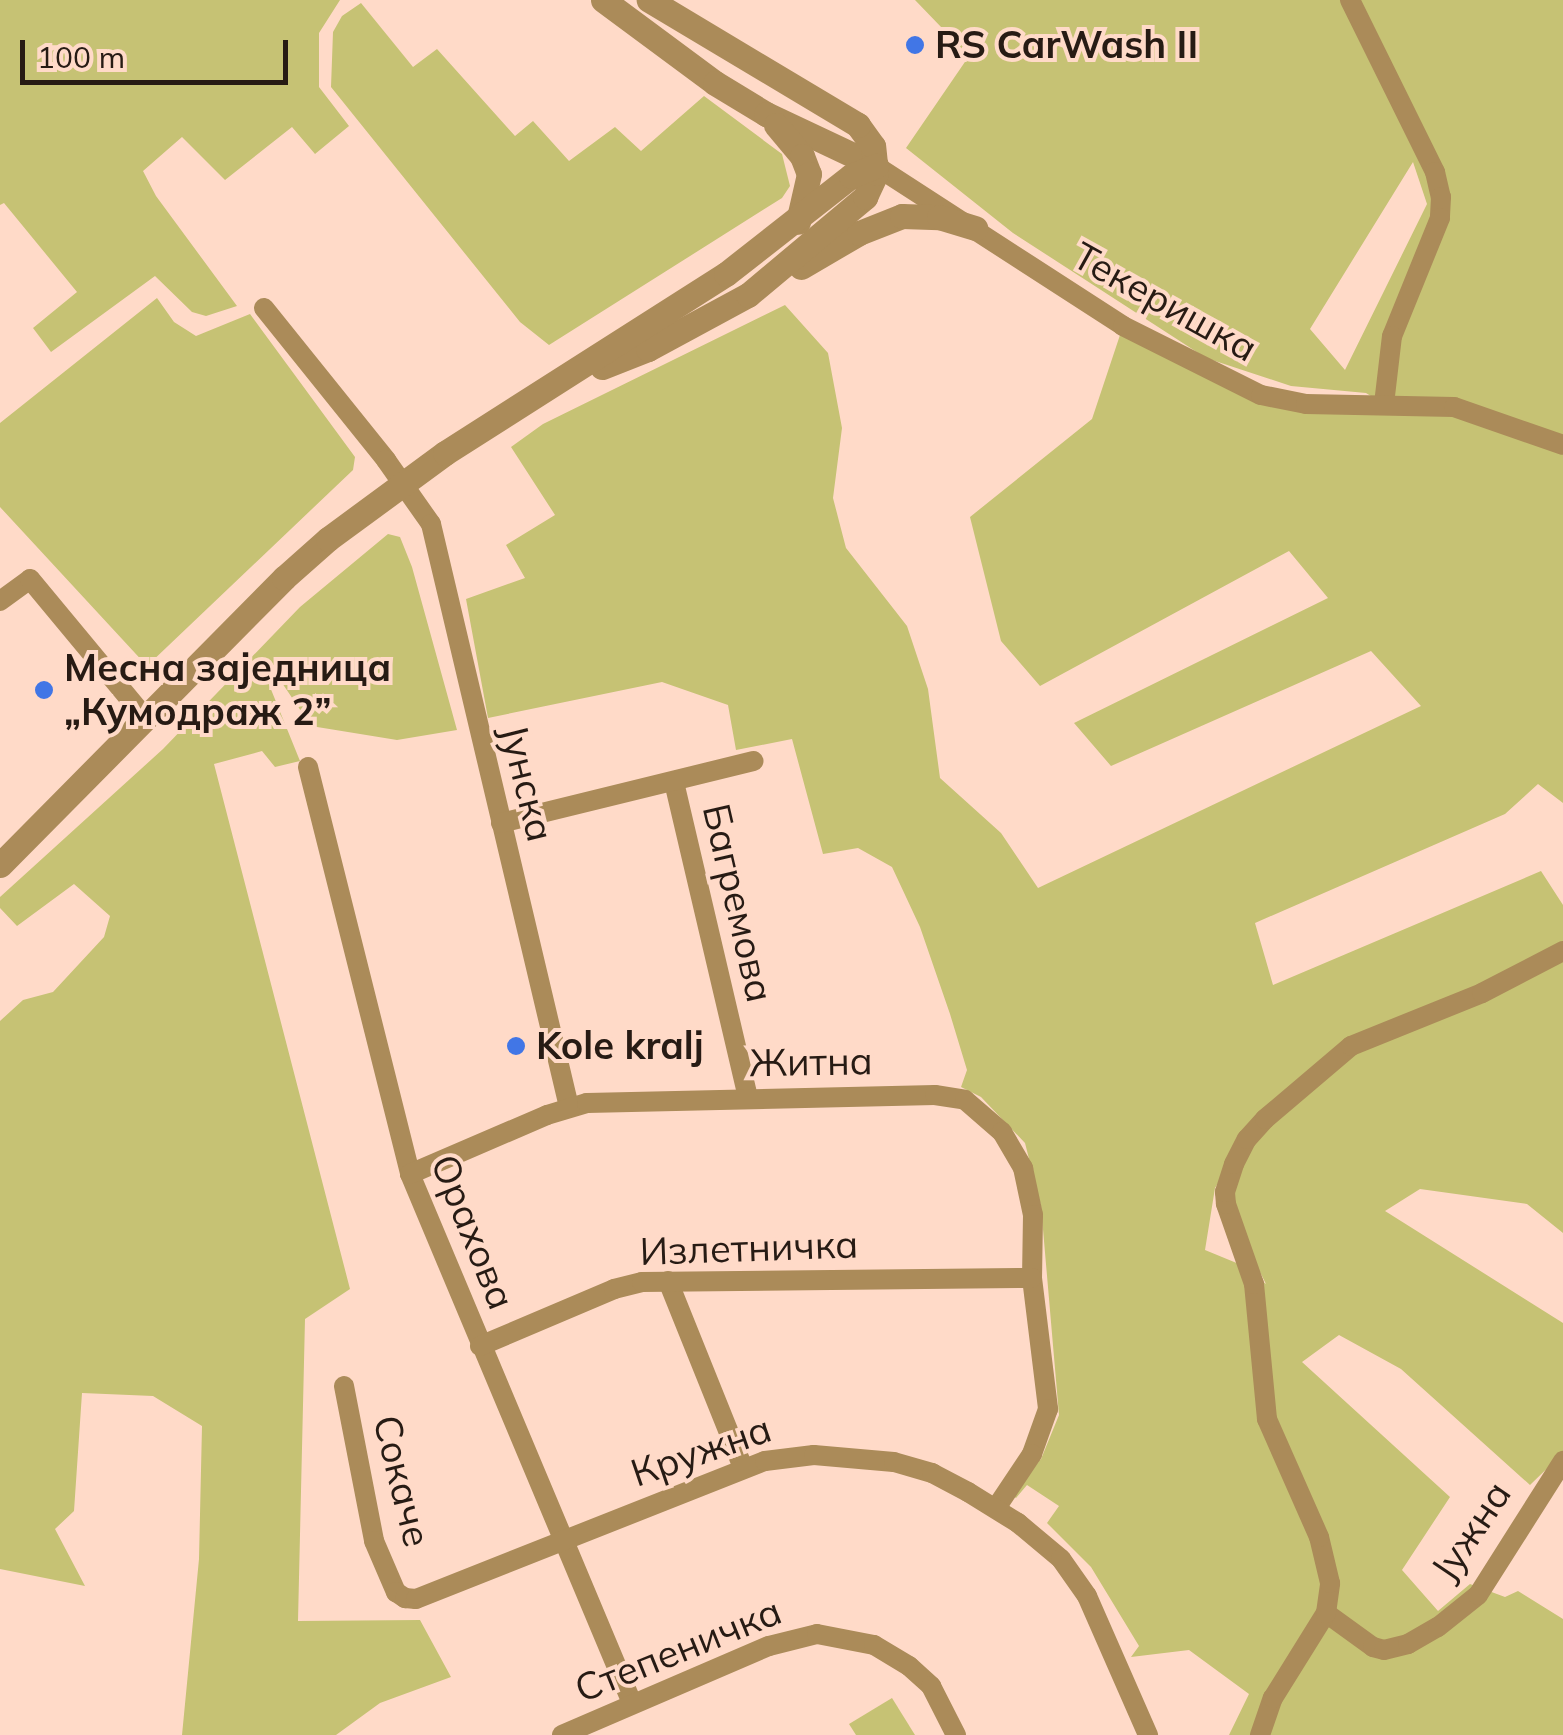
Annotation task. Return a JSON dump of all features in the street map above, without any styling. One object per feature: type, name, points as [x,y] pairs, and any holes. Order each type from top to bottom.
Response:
[{"type":"street","points":[[603,0],[715,83],[766,114],[876,166]]},
{"type":"street","points":[[650,0],[858,125],[874,146],[874,182],[865,197],[748,296]]},
{"type":"street","points":[[1350,0],[1435,172],[1442,197],[1433,238],[1392,336],[1384,404]]},
{"type":"street","points":[[766,114],[806,164],[809,184],[798,222]]},
{"type":"street","points":[[0,865],[284,578],[404,482],[798,222],[852,176],[876,166]]},
{"type":"street","name":"Текеришка","points":[[876,166],[1122,326],[1261,395],[1306,404],[1454,407],[1563,444]]},
{"type":"street","points":[[556,385],[648,349],[859,233],[902,216],[938,217],[975,228]]},
{"type":"street","name":"Јунска","points":[[264,308],[404,482],[435,534],[569,1107]]},
{"type":"street","points":[[0,601],[30,578],[146,720]]},
{"type":"street","points":[[501,823],[754,761]]},
{"type":"street","name":"Орахова","points":[[308,767],[410,1174],[632,1703]]},
{"type":"street","name":"Багремова","points":[[674,782],[748,1098]]},
{"type":"street","points":[[1260,1735],[1273,1698],[1326,1613],[1328,1568],[1319,1537],[1267,1419],[1254,1284],[1225,1192],[1247,1139],[1326,1062],[1351,1046],[1482,993],[1563,951]]},
{"type":"street","name":"Житна","points":[[410,1174],[569,1107],[748,1098],[935,1095],[965,1100],[1002,1132],[1023,1168],[1034,1230],[1032,1278],[1048,1408],[1032,1454],[996,1508]]},
{"type":"street","name":"Излетничка","points":[[480,1346],[614,1289],[668,1281],[1032,1278]]},
{"type":"street","points":[[668,1281],[743,1468]]},
{"type":"street","name":"Сокаче","points":[[344,1386],[374,1541],[400,1595],[416,1599],[562,1540]]},
{"type":"street","name":"Кружна","points":[[562,1540],[743,1468],[814,1454],[894,1462],[932,1473],[996,1508],[1043,1542],[1079,1581],[1148,1735]]},
{"type":"street","name":"Јужна","points":[[1326,1613],[1372,1646],[1384,1650],[1408,1644],[1438,1628],[1478,1594],[1563,1461]]},
{"type":"street","name":"Степеничка","points":[[562,1735],[769,1646],[800,1636],[835,1634],[874,1644],[909,1666],[931,1686],[956,1735]]},
{"type":"shaded area","points":[[0,0],[340,0],[319,33],[319,87],[349,126],[315,154],[292,127],[225,180],[182,137],[143,171],[156,196],[237,306],[206,316],[192,312],[155,276],[51,352],[33,328],[77,292],[4,203],[0,205]]},
{"type":"shaded area","points":[[915,0],[1563,0],[1563,803],[1538,784],[1505,814],[1255,923],[1273,985],[1541,871],[1563,905],[1563,1233],[1527,1204],[1420,1189],[1385,1211],[1563,1323],[1563,1453],[1530,1485],[1401,1369],[1339,1335],[1302,1362],[1450,1497],[1402,1570],[1438,1611],[1470,1584],[1505,1597],[1518,1591],[1563,1619],[1563,1735],[1229,1735],[1249,1694],[1189,1650],[1131,1657],[1139,1646],[1091,1567],[1047,1523],[1059,1506],[1027,1485],[1016,1498],[1010,1494],[1041,1459],[1059,1415],[1041,1206],[1025,1143],[981,1097],[961,1087],[967,1070],[950,1014],[920,927],[892,867],[858,848],[823,854],[792,739],[736,750],[728,705],[662,682],[488,718],[466,599],[525,578],[506,545],[555,515],[511,447],[543,424],[785,305],[828,353],[842,428],[833,498],[846,548],[907,626],[928,689],[940,778],[1001,833],[1038,888],[1421,706],[1371,651],[1111,766],[1074,723],[1328,598],[1289,551],[1040,686],[1001,641],[970,517],[1092,419],[1123,326],[1261,395],[1382,403],[1366,393],[1291,386],[1206,358],[1013,233],[906,148],[969,56]],"holes":[[[1413,162],[1427,204],[1345,370],[1310,329]],[[1239,1151],[1226,1204],[1266,1284],[1239,1264],[1205,1250],[1215,1188]]]},
{"type":"shaded area","points":[[361,3],[413,67],[437,49],[515,136],[533,121],[569,161],[615,127],[641,151],[704,96],[782,154],[790,186],[782,198],[549,345],[520,322],[331,87],[333,32],[342,16]]},
{"type":"shaded area","points":[[157,298],[174,322],[196,336],[250,314],[355,457],[353,470],[147,666],[0,507],[0,423]]},
{"type":"shaded area","points":[[388,534],[400,537],[412,567],[457,730],[397,740],[311,726],[274,671],[268,682],[300,761],[275,767],[262,751],[214,764],[350,1289],[305,1319],[298,1621],[420,1620],[451,1677],[380,1703],[336,1735],[182,1735],[199,1559],[202,1426],[153,1396],[82,1393],[74,1511],[55,1529],[85,1586],[0,1569],[0,1021],[23,1000],[53,992],[104,937],[110,916],[74,884],[17,926],[0,908],[0,897],[163,749],[300,607]]},
{"type":"shaded area","points":[[892,1698],[915,1735],[856,1735],[849,1724]]},
{"type":"place","name":"RS CarWash II","points":[[915,45]]},
{"type":"place","name":"Месна заједница „Кумодраж 2”","points":[[44,690]]},
{"type":"place","name":"Kole kralj","points":[[516,1046]]}]
